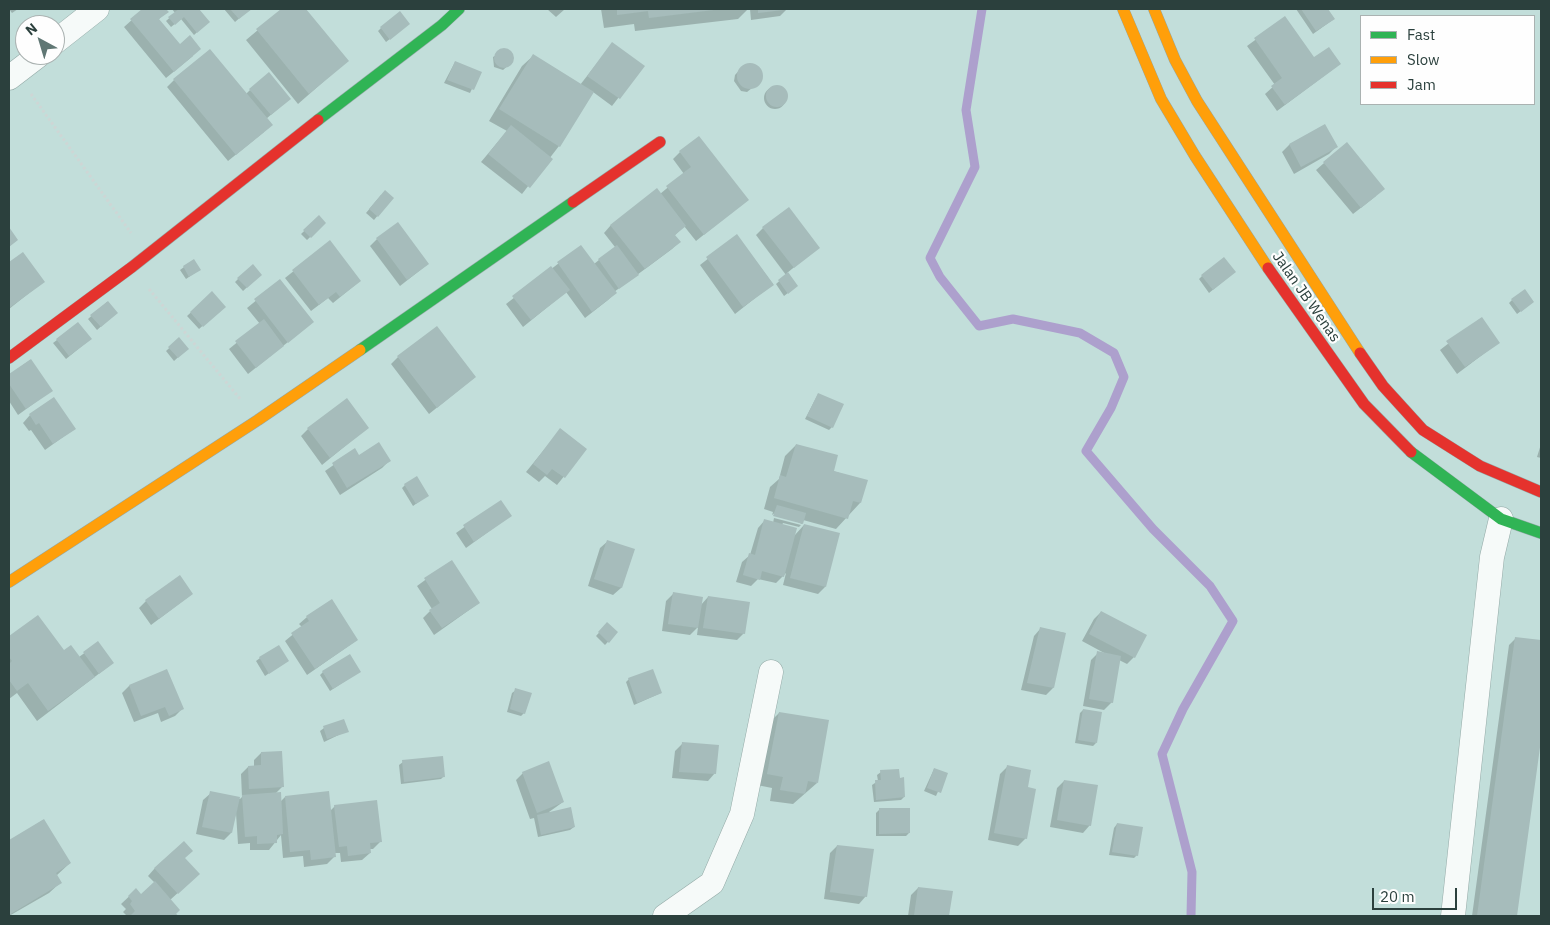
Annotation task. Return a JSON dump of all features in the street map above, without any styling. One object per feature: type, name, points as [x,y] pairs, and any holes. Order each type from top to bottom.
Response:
[{"type":"street","points":[[65,34],[97,9]]},
{"type":"street","points":[[9,358],[132,267],[248,173],[442,25],[459,9]]},
{"type":"street","name":"Jalan JB Wenas","points":[[1123,9],[1161,99],[1195,156],[1254,248],[1364,404],[1404,447],[1447,482],[1501,519],[1541,534]]},
{"type":"street","name":"Jalan JB Wenas","points":[[1154,9],[1175,60],[1196,101],[1346,333],[1383,386],[1423,430],[1480,466],[1541,492]]},
{"type":"street","points":[[12,76],[26,65]]},
{"type":"street","points":[[9,582],[258,420],[660,142]]},
{"type":"street","points":[[1453,916],[1492,557],[1501,519]]},
{"type":"street","points":[[665,916],[712,883],[742,814],[771,672]]},
{"type":"path","points":[[12,76],[147,254]]},
{"type":"path","points":[[132,267],[258,420]]},
{"type":"building","points":[[142,9],[166,9],[169,12],[159,19],[180,44],[190,35],[201,49],[174,72],[130,19]]},
{"type":"building","points":[[179,9],[199,9],[210,22],[197,33],[184,17],[175,25],[168,17]]},
{"type":"building","points":[[230,9],[252,9],[239,19]]},
{"type":"building","points":[[281,9],[306,9],[349,61],[309,94],[256,29]]},
{"type":"building","points":[[617,9],[713,10],[649,18],[648,11],[617,15]]},
{"type":"building","points":[[758,9],[783,9],[783,10],[758,13]]},
{"type":"building","points":[[1301,9],[1328,9],[1335,19],[1316,31]]},
{"type":"building","points":[[400,11],[410,24],[390,40],[380,27]]},
{"type":"building","points":[[1285,16],[1314,57],[1329,47],[1341,64],[1285,105],[1271,86],[1282,78],[1254,38]]},
{"type":"building","points":[[612,42],[645,66],[620,99],[587,76]]},
{"type":"building","points":[[504,48],[511,51],[514,58],[511,65],[504,68],[497,65],[494,58],[497,51]]},
{"type":"building","points":[[210,49],[273,125],[236,155],[173,79]]},
{"type":"building","points":[[533,54],[594,92],[560,147],[499,109]]},
{"type":"building","points":[[455,61],[482,72],[474,90],[447,80]]},
{"type":"building","points":[[750,63],[759,67],[763,76],[759,85],[750,89],[741,85],[737,76],[741,67]]},
{"type":"building","points":[[269,72],[291,99],[271,115],[249,89]]},
{"type":"building","points":[[777,85],[785,88],[788,96],[785,104],[777,107],[769,104],[766,96],[769,88]]},
{"type":"building","points":[[1325,124],[1338,147],[1301,167],[1289,144]]},
{"type":"building","points":[[511,125],[553,159],[530,188],[488,154]]},
{"type":"building","points":[[699,136],[749,200],[704,235],[666,186],[691,167],[679,151]]},
{"type":"building","points":[[1347,142],[1385,189],[1361,208],[1323,162]]},
{"type":"building","points":[[657,188],[686,226],[675,235],[681,242],[645,269],[610,225]]},
{"type":"building","points":[[385,190],[394,198],[378,217],[369,209]]},
{"type":"building","points":[[789,207],[820,248],[794,268],[762,227]]},
{"type":"building","points":[[319,215],[326,223],[311,238],[303,230]]},
{"type":"building","points":[[398,222],[429,264],[407,280],[376,238]]},
{"type":"building","points":[[9,227],[18,240],[9,247]]},
{"type":"building","points":[[737,234],[774,285],[743,307],[706,257]]},
{"type":"building","points":[[330,240],[361,281],[340,297],[336,292],[319,305],[292,270]]},
{"type":"building","points":[[581,245],[617,293],[592,312],[557,262]]},
{"type":"building","points":[[617,245],[639,275],[619,289],[598,259]]},
{"type":"building","points":[[23,252],[45,282],[9,308],[9,262]]},
{"type":"building","points":[[1224,257],[1236,272],[1213,290],[1201,275]]},
{"type":"building","points":[[194,259],[201,270],[189,277],[183,266]]},
{"type":"building","points":[[253,264],[262,275],[247,288],[237,278]]},
{"type":"building","points":[[551,266],[570,290],[531,320],[512,296]]},
{"type":"building","points":[[788,272],[798,286],[788,294],[778,280]]},
{"type":"building","points":[[280,279],[314,322],[288,343],[254,299]]},
{"type":"building","points":[[1525,289],[1534,302],[1521,312],[1511,299]]},
{"type":"building","points":[[212,291],[226,307],[203,327],[190,312]]},
{"type":"building","points":[[108,301],[118,313],[101,327],[90,315]]},
{"type":"building","points":[[1482,317],[1500,343],[1465,367],[1446,341]]},
{"type":"building","points":[[264,319],[284,346],[256,368],[235,341]]},
{"type":"building","points":[[78,322],[92,339],[69,356],[56,339]]},
{"type":"building","points":[[437,326],[476,377],[437,408],[397,356]]},
{"type":"building","points":[[179,337],[189,349],[178,358],[168,347]]},
{"type":"building","points":[[31,359],[53,391],[26,409],[9,384],[9,374]]},
{"type":"building","points":[[818,393],[844,404],[833,428],[807,416]]},
{"type":"building","points":[[54,397],[76,429],[53,444],[39,423],[36,425],[29,414]]},
{"type":"building","points":[[347,398],[369,428],[330,458],[307,428]]},
{"type":"building","points":[[560,428],[587,449],[565,478],[552,469],[547,475],[533,464]]},
{"type":"building","points":[[379,442],[391,461],[347,488],[332,463],[355,448],[359,455]]},
{"type":"building","points":[[796,444],[838,455],[834,471],[868,480],[861,503],[853,501],[848,519],[774,498],[780,475],[786,477]]},
{"type":"building","points":[[417,476],[429,496],[416,504],[404,484]]},
{"type":"building","points":[[501,500],[512,516],[474,542],[463,525]]},
{"type":"building","points":[[777,505],[806,513],[803,524],[773,516]]},
{"type":"building","points":[[764,519],[797,528],[784,577],[762,571],[760,580],[743,575],[749,553],[755,555]]},
{"type":"building","points":[[804,524],[840,533],[826,587],[790,578]]},
{"type":"building","points":[[607,540],[635,549],[622,588],[594,579]]},
{"type":"building","points":[[452,560],[480,603],[442,628],[429,610],[440,603],[424,578]]},
{"type":"building","points":[[180,575],[193,594],[159,619],[145,600]]},
{"type":"building","points":[[673,592],[703,597],[698,628],[668,624]]},
{"type":"building","points":[[708,596],[750,602],[745,634],[703,628]]},
{"type":"building","points":[[332,599],[358,640],[315,669],[291,633],[309,621],[306,616]]},
{"type":"building","points":[[1101,611],[1147,635],[1135,658],[1089,634]]},
{"type":"building","points":[[38,615],[64,650],[71,645],[95,677],[48,711],[28,683],[17,691],[9,680],[9,664],[12,661],[9,657],[9,636]]},
{"type":"building","points":[[607,622],[618,632],[609,643],[598,632]]},
{"type":"building","points":[[1040,627],[1066,633],[1054,688],[1027,683]]},
{"type":"building","points":[[1515,637],[1541,640],[1541,740],[1517,916],[1477,916]]},
{"type":"building","points":[[98,641],[114,663],[99,674],[83,652]]},
{"type":"building","points":[[279,645],[289,661],[269,674],[259,657]]},
{"type":"building","points":[[1097,651],[1121,656],[1113,703],[1089,699]]},
{"type":"building","points":[[350,654],[361,672],[333,689],[322,671]]},
{"type":"building","points":[[167,669],[184,709],[169,716],[165,707],[141,716],[129,685]]},
{"type":"building","points":[[653,669],[662,693],[637,703],[628,678]]},
{"type":"building","points":[[515,688],[532,693],[525,714],[510,709]]},
{"type":"building","points":[[1083,709],[1102,712],[1097,743],[1078,740]]},
{"type":"building","points":[[779,712],[829,720],[818,783],[808,781],[805,794],[780,790],[783,777],[767,774]]},
{"type":"building","points":[[344,719],[349,732],[327,739],[323,726]]},
{"type":"building","points":[[682,742],[719,745],[716,774],[679,772]]},
{"type":"building","points":[[282,751],[284,787],[249,789],[248,766],[261,765],[261,752]]},
{"type":"building","points":[[443,756],[445,777],[404,782],[402,760]]},
{"type":"building","points":[[549,761],[564,802],[537,813],[522,772]]},
{"type":"building","points":[[1007,765],[1031,770],[1028,787],[1036,789],[1027,839],[994,833]]},
{"type":"building","points":[[934,768],[948,773],[941,793],[927,788]]},
{"type":"building","points":[[899,769],[900,778],[904,777],[905,797],[876,800],[875,780],[881,780],[880,770]]},
{"type":"building","points":[[1064,780],[1098,785],[1091,826],[1057,820]]},
{"type":"building","points":[[210,791],[240,797],[232,833],[202,827]]},
{"type":"building","points":[[329,791],[336,857],[311,860],[310,850],[290,852],[285,796]]},
{"type":"building","points":[[281,792],[283,834],[277,835],[277,843],[257,844],[257,836],[245,837],[242,795]]},
{"type":"building","points":[[377,800],[382,842],[370,843],[371,853],[348,856],[347,846],[339,847],[334,805]]},
{"type":"building","points":[[571,807],[575,827],[541,835],[537,815]]},
{"type":"building","points":[[879,808],[910,808],[910,833],[879,834]]},
{"type":"building","points":[[44,819],[71,863],[56,873],[62,883],[9,915],[9,840]]},
{"type":"building","points":[[1117,823],[1143,827],[1138,856],[1112,852]]},
{"type":"building","points":[[184,841],[193,851],[185,858],[200,874],[178,894],[154,868]]},
{"type":"building","points":[[837,845],[874,849],[867,897],[830,892]]},
{"type":"building","points":[[155,881],[180,910],[176,914],[179,916],[130,916],[135,911],[130,904],[132,901],[128,896],[136,888],[141,894]]},
{"type":"building","points":[[918,887],[953,891],[949,916],[914,916]]},
{"type":"waterway","points":[[982,9],[966,110],[975,167],[930,258],[940,277],[979,326],[1013,319],[1080,333],[1114,353],[1124,377],[1111,408],[1086,451],[1153,529],[1210,586],[1233,621],[1183,709],[1162,754],[1192,872],[1191,916]]},
{"type":"traffic: fast","points":[[318,120],[442,25],[459,9]]},
{"type":"traffic: fast","points":[[360,350],[573,202]]},
{"type":"traffic: fast","points":[[1411,452],[1501,519],[1541,533]]},
{"type":"traffic: slow","points":[[1123,9],[1161,99],[1195,156],[1268,268]]},
{"type":"traffic: slow","points":[[1154,9],[1175,60],[1197,101],[1360,353]]},
{"type":"traffic: slow","points":[[9,582],[258,420],[360,350]]},
{"type":"traffic: jam","points":[[9,358],[132,267],[318,120]]},
{"type":"traffic: jam","points":[[573,202],[660,142]]},
{"type":"traffic: jam","points":[[1268,268],[1364,404],[1411,452]]},
{"type":"traffic: jam","points":[[1360,353],[1383,386],[1423,430],[1480,466],[1541,492]]}]
